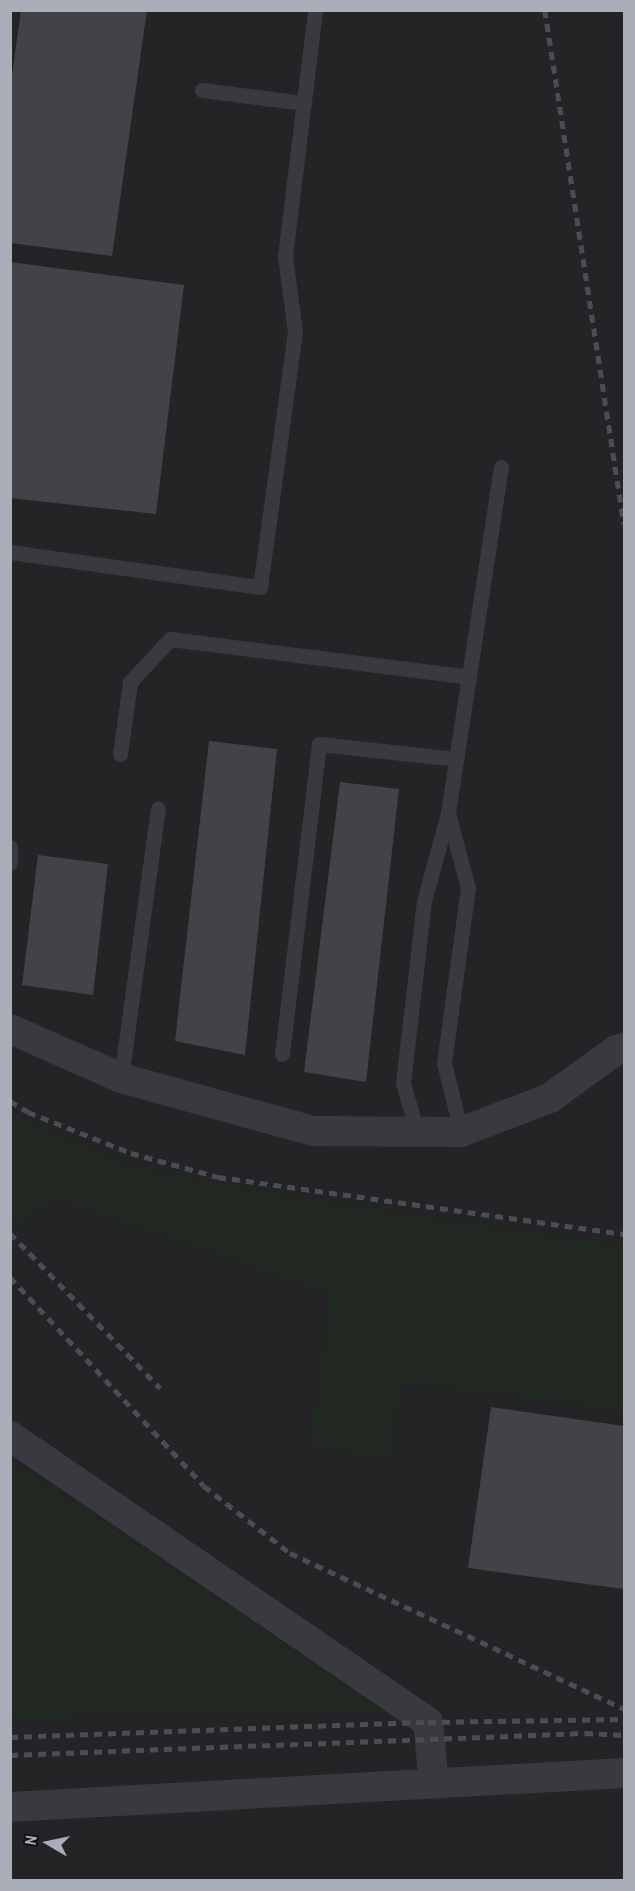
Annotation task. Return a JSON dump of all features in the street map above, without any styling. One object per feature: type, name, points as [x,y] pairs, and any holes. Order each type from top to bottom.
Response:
[{"type":"street","points":[[10,1029],[121,1078],[313,1131],[461,1132],[550,1098],[616,1050],[624,1048]]},
{"type":"street","points":[[10,1436],[428,1722],[434,1783]]},
{"type":"street","points":[[10,1807],[624,1773]]},
{"type":"lane","points":[[10,552],[260,586],[295,332],[285,256],[315,10]]},
{"type":"lane","points":[[202,90],[303,103]]},
{"type":"lane","points":[[417,1131],[403,1083],[424,901],[448,813],[501,467]]},
{"type":"lane","points":[[120,754],[130,682],[170,639],[469,678]]},
{"type":"lane","points":[[282,1054],[319,744],[456,759]]},
{"type":"lane","points":[[121,1078],[158,810]]},
{"type":"lane","points":[[448,813],[468,888],[444,1063],[461,1132]]},
{"type":"lane","points":[[10,847],[10,863]]},
{"type":"shaded area","points":[[11,11],[624,11],[624,1880],[11,1880]]},
{"type":"shaded area","points":[[10,1112],[131,1166],[297,1197],[624,1245],[624,1412],[401,1383],[392,1462],[308,1446],[329,1295],[54,1200],[19,1228],[11,1219]]},
{"type":"shaded area","points":[[11,1460],[387,1712],[11,1720]]},
{"type":"building","points":[[21,10],[147,10],[112,256],[10,243],[10,90]]},
{"type":"building","points":[[10,262],[184,285],[156,514],[10,498]]},
{"type":"building","points":[[209,741],[277,749],[245,1055],[175,1041]]},
{"type":"building","points":[[340,782],[399,789],[366,1082],[304,1072]]},
{"type":"building","points":[[38,855],[108,864],[93,995],[22,985]]},
{"type":"building","points":[[491,1407],[624,1426],[624,1589],[468,1568]]},
{"type":"railway","points":[[545,10],[624,524]]},
{"type":"railway","points":[[10,1101],[28,1112],[131,1153],[218,1177],[624,1234]]},
{"type":"railway","points":[[10,1233],[160,1388]]},
{"type":"railway","points":[[10,1277],[204,1486],[290,1553],[624,1709]]},
{"type":"railway","points":[[10,1737],[428,1722],[624,1719]]},
{"type":"railway","points":[[10,1755],[585,1733],[624,1735]]}]
